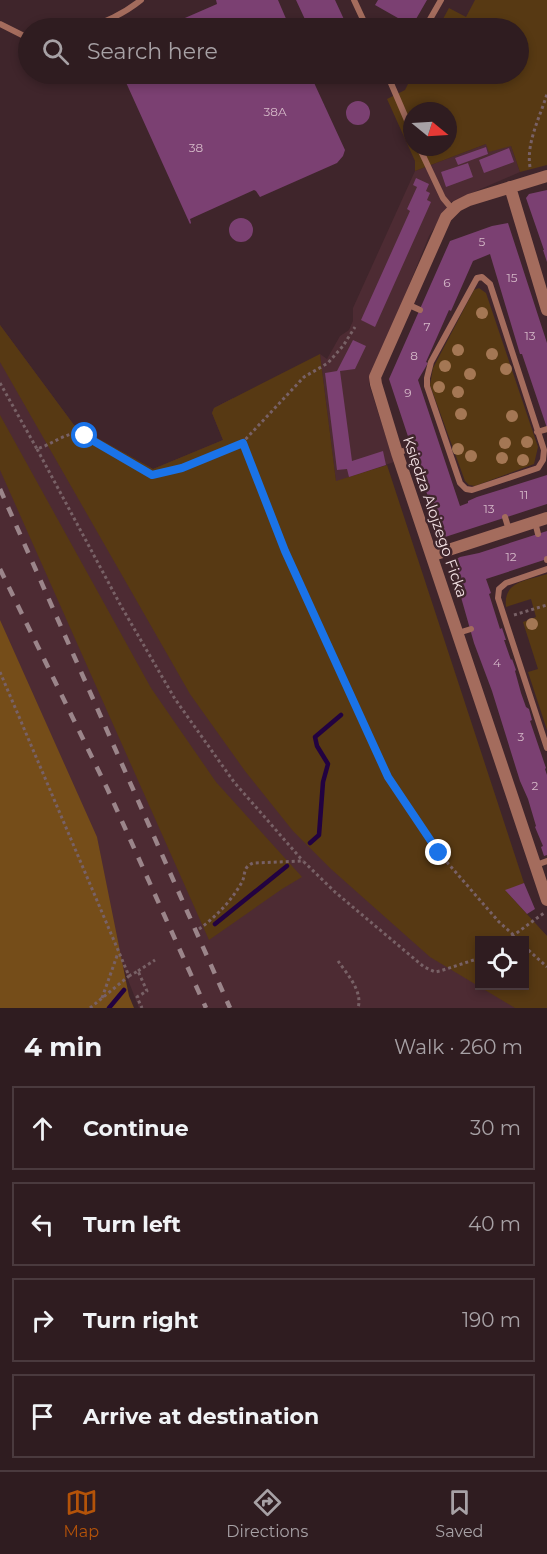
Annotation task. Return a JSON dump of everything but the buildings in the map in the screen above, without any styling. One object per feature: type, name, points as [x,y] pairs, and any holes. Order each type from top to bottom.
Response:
[{"type":"street","points":[[453,210],[469,201],[547,176]]},
{"type":"street","points":[[510,187],[543,299]]},
{"type":"street","name":"Księdza Alojzego Ficka","points":[[453,210],[441,227],[375,377],[458,633],[541,863],[547,900]]},
{"type":"street","points":[[432,555],[510,531],[537,528],[547,518]]},
{"type":"lane","points":[[111,18],[141,0]]},
{"type":"lane","points":[[354,0],[362,18]]},
{"type":"lane","points":[[431,18],[441,0]]},
{"type":"lane","points":[[0,24],[18,33]]},
{"type":"lane","points":[[391,84],[403,111]]},
{"type":"lane","points":[[423,156],[443,198],[453,210]]},
{"type":"lane","points":[[482,277],[488,280],[500,314],[544,450],[543,460],[538,468],[494,484],[472,490],[466,489],[460,483],[440,438],[427,386],[431,362],[448,323],[477,278],[482,277]]},
{"type":"lane","points":[[406,304],[420,310]]},
{"type":"lane","points":[[500,314],[508,312]]},
{"type":"lane","points":[[537,432],[547,429]]},
{"type":"lane","points":[[398,453],[412,448]]},
{"type":"lane","points":[[494,484],[496,492]]},
{"type":"lane","points":[[505,517],[510,531]]},
{"type":"lane","points":[[547,569],[506,583],[499,589],[498,598],[501,620],[547,748]]},
{"type":"lane","points":[[458,633],[471,629]]},
{"type":"path","points":[[533,180],[528,156],[547,94]]},
{"type":"path","points":[[37,449],[50,445],[70,433],[78,434],[152,475],[182,468],[243,443],[304,377],[328,363],[344,346],[355,327]]},
{"type":"path","points":[[0,383],[121,606],[175,699],[234,782],[303,861],[335,892],[424,967],[435,972],[475,960]]},
{"type":"path","points":[[243,443],[285,551],[388,777],[439,853],[513,935],[547,910]]},
{"type":"path","points":[[501,620],[547,605]]},
{"type":"path","points":[[0,672],[129,976]]},
{"type":"path","points":[[199,928],[223,908],[243,880],[247,866],[252,863],[303,861]]},
{"type":"path","points":[[529,950],[547,967]]},
{"type":"path","points":[[102,999],[118,951]]},
{"type":"path","points":[[90,1008],[129,976],[155,960]]},
{"type":"path","points":[[338,961],[357,990],[360,1002],[358,1008]]},
{"type":"path","points":[[138,971],[147,991],[137,997],[142,1008]]},
{"type":"shaded area","points":[[475,0],[547,0],[547,165],[520,172],[511,146],[489,152],[486,144],[457,155],[457,102],[403,102],[403,134],[387,99],[405,90],[408,84],[529,84],[529,18],[444,18],[449,8],[466,17]]},
{"type":"shaded area","points":[[486,144],[511,146],[520,172],[451,202],[429,236],[369,384],[394,462],[336,482],[320,354],[327,359],[340,336],[349,330],[353,321],[353,308],[415,171]]},
{"type":"shaded area","points":[[413,156],[454,156],[415,171]]},
{"type":"shaded area","points":[[479,288],[486,293],[538,447],[534,464],[475,486],[465,481],[430,385],[433,368],[474,290]]},
{"type":"shaded area","points":[[0,325],[74,425],[153,469],[223,440],[212,413],[214,408],[233,398],[464,849],[547,936],[547,1008],[139,1008],[53,787],[0,659]]},
{"type":"shaded area","points":[[0,325],[74,425],[153,469],[223,440],[212,413],[214,408],[320,354],[336,481],[387,465],[524,883],[506,891],[547,936],[547,1008],[515,1008],[485,990],[529,990],[529,936],[475,936],[475,984],[430,957],[331,869],[293,831],[245,771],[190,694],[0,362]]},
{"type":"shaded area","points":[[0,415],[151,688],[216,782],[302,877],[209,940],[0,470]]},
{"type":"shaded area","points":[[547,574],[547,730],[528,672],[538,669],[523,622],[536,617],[531,599],[506,607],[506,598],[508,592],[517,583]]},
{"type":"shaded area","points":[[0,620],[97,837],[129,996],[134,1008],[0,1008]]},
{"type":"waterway","points":[[310,843],[319,835],[323,782],[328,764],[317,746],[315,737],[341,715]]},
{"type":"waterway","points":[[215,924],[287,866]]},
{"type":"waterway","points":[[109,1008],[124,990]]},
{"type":"railway","points":[[0,489],[230,1008]]},
{"type":"railway","points":[[0,569],[107,788],[206,1008]]},
{"type":"route","points":[[85,436],[152,475],[182,468],[243,443],[285,551],[388,777],[439,853]]}]
